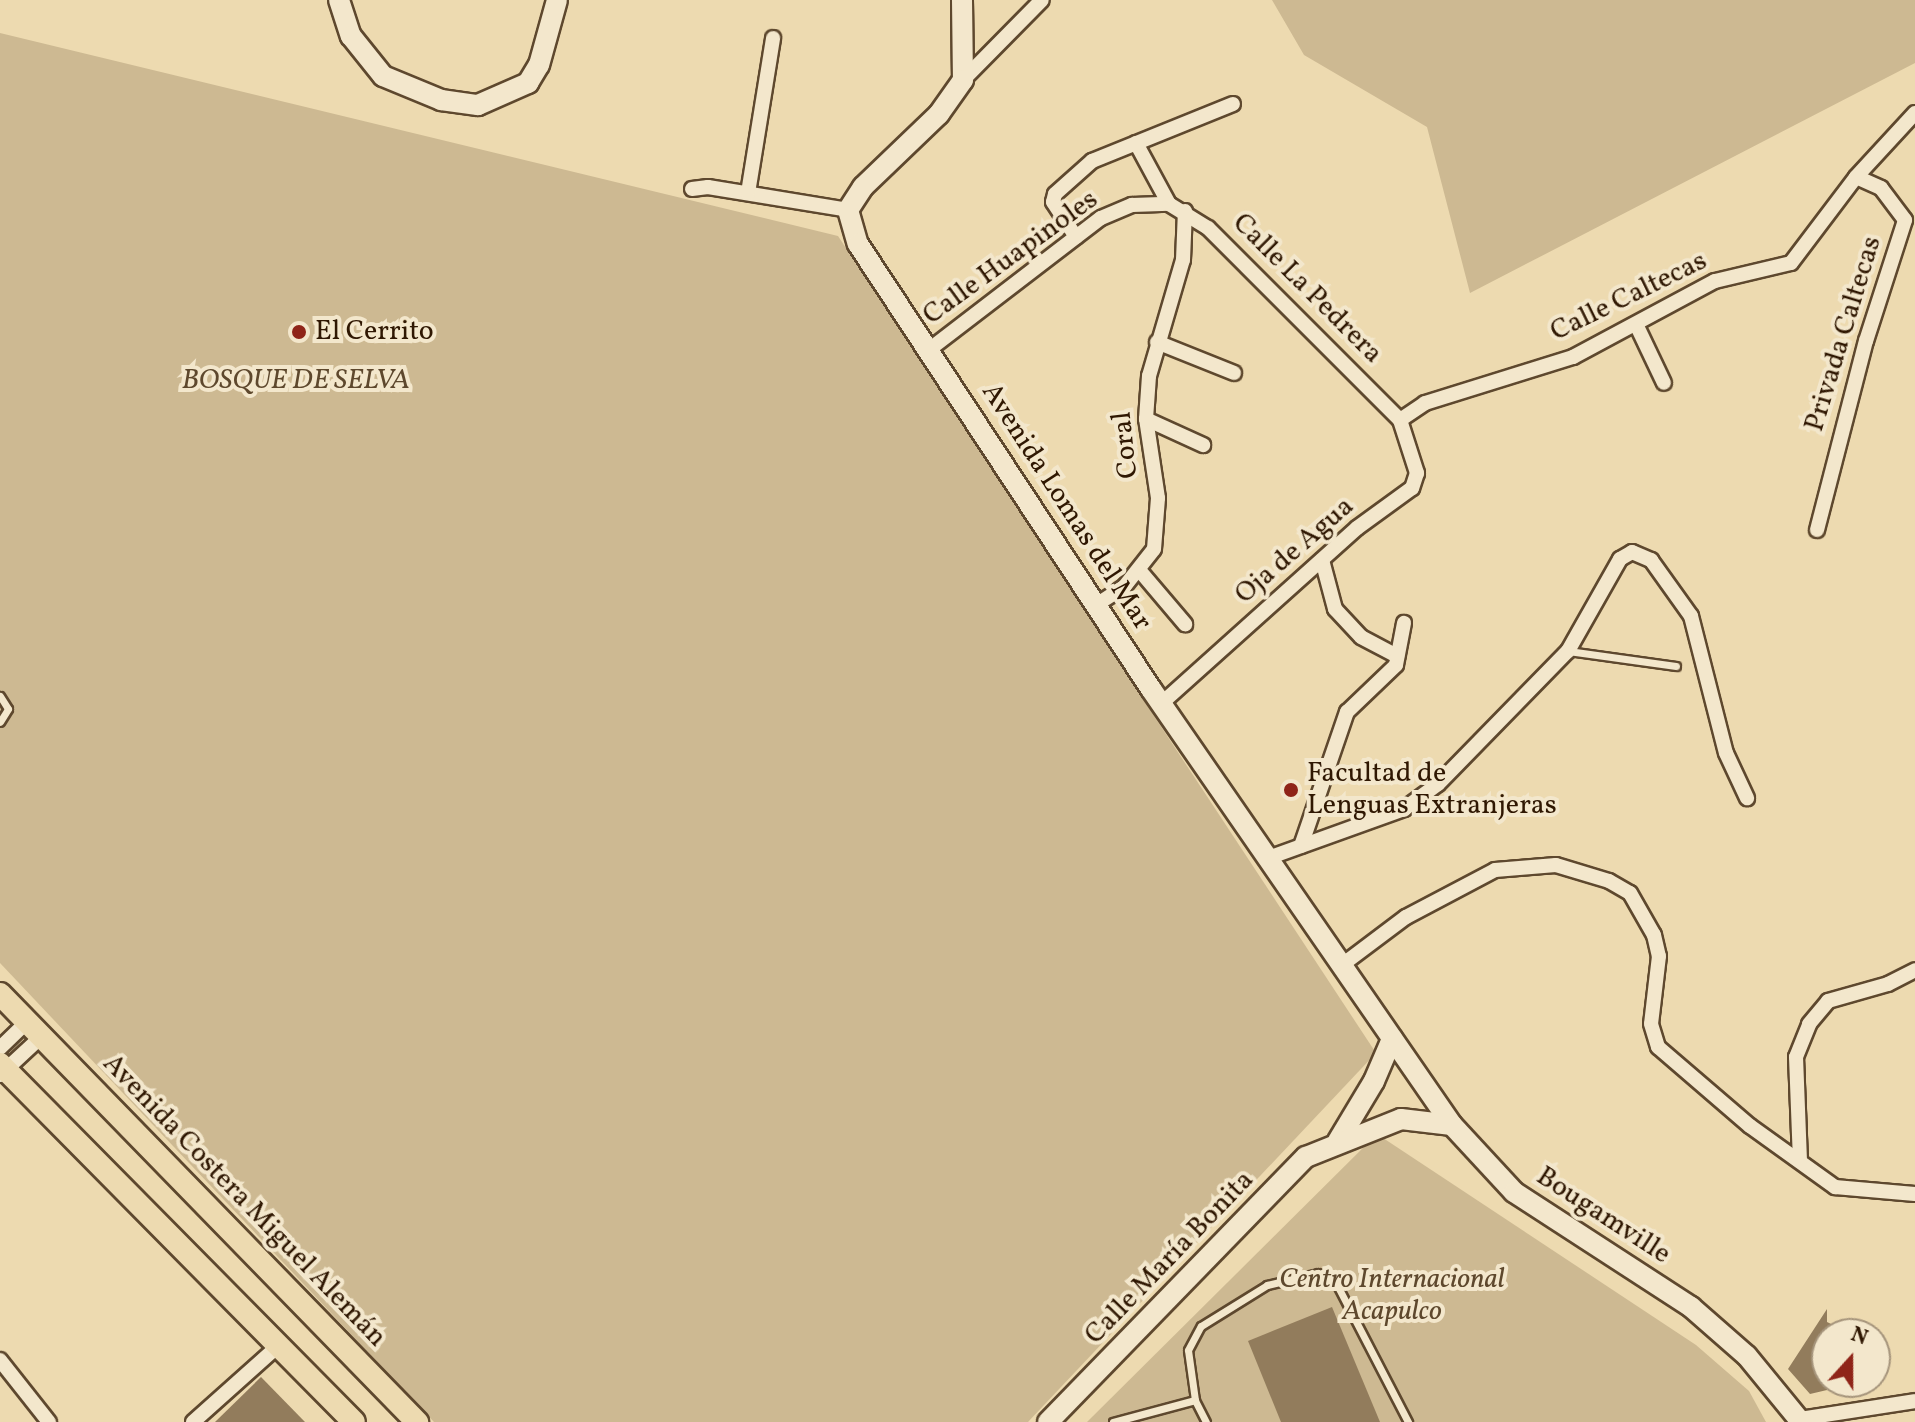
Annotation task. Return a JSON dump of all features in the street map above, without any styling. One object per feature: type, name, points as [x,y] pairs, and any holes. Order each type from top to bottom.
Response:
[{"type":"main road","points":[[339,0],[351,36],[383,76],[441,100],[478,105],[528,83],[539,65],[557,0]]},
{"type":"main road","points":[[848,210],[863,187],[939,114],[963,80],[962,0]]},
{"type":"main road","name":"Avenida Lomas del Mar","points":[[848,210],[858,244],[1161,704],[1392,1039]]},
{"type":"main road","name":"Avenida Costera Miguel Alemán","points":[[0,994],[417,1422]]},
{"type":"main road","points":[[1338,1141],[1374,1081],[1392,1039]]},
{"type":"main road","name":"Bougamville","points":[[1392,1039],[1452,1125],[1514,1192],[1691,1307],[1747,1356],[1800,1421]]},
{"type":"main road","points":[[1,1064],[354,1422]]},
{"type":"main road","name":"Calle María Bonita","points":[[1048,1422],[1306,1157],[1338,1141],[1401,1119],[1452,1125]]},
{"type":"street","points":[[963,80],[1042,0]]},
{"type":"street","points":[[748,193],[773,38]]},
{"type":"street","points":[[1076,237],[1055,208],[1055,194],[1092,161],[1233,104]]},
{"type":"street","name":"Calle Caltecas","points":[[1400,420],[1425,403],[1573,357],[1715,281],[1791,263],[1856,177],[1915,113]]},
{"type":"street","points":[[1136,143],[1169,204]]},
{"type":"street","name":"Privada Caltecas","points":[[1817,530],[1866,341],[1905,220],[1881,188],[1856,177]]},
{"type":"street","points":[[692,189],[748,193],[848,210]]},
{"type":"street","name":"Calle La Pedrera","points":[[1169,204],[1185,211],[1310,326],[1400,420]]},
{"type":"street","name":"Calle Huapinoles","points":[[930,349],[1101,218],[1132,205],[1169,204]]},
{"type":"street","name":"Coral","points":[[1096,605],[1140,571],[1154,549],[1158,528],[1146,419],[1157,342],[1183,260],[1185,211]]},
{"type":"street","points":[[1636,324],[1664,383]]},
{"type":"street","points":[[1157,342],[1234,373]]},
{"type":"street","points":[[1146,419],[1203,445]]},
{"type":"street","name":"Oja de Agua","points":[[1161,704],[1322,560],[1412,488],[1417,473],[1400,420]]},
{"type":"street","points":[[1268,858],[1404,809],[1438,784],[1568,651],[1620,559],[1632,552],[1651,560],[1691,616],[1726,753],[1747,798]]},
{"type":"street","points":[[1322,560],[1335,609],[1361,637],[1397,656]]},
{"type":"street","points":[[1140,571],[1185,624]]},
{"type":"street","points":[[1301,846],[1347,712],[1383,681],[1397,656],[1404,623]]},
{"type":"street","points":[[1342,965],[1406,917],[1495,870],[1556,865],[1609,881],[1630,893],[1654,935],[1659,956],[1651,1024],[1658,1047],[1740,1118],[1835,1187],[1915,1194]]},
{"type":"street","points":[[1800,1161],[1796,1057],[1809,1024],[1828,1001],[1888,984],[1915,970]]},
{"type":"street","points":[[1,1064],[34,1029]]},
{"type":"street","points":[[1,1064],[34,1029]]},
{"type":"street","points":[[193,1422],[279,1345]]},
{"type":"street","points":[[0,1360],[49,1422]]},
{"type":"street","points":[[1800,1421],[1915,1401]]},
{"type":"lane","points":[[1568,651],[1676,666]]},
{"type":"lane","points":[[0,696],[8,709],[0,722]]},
{"type":"lane","points":[[1206,1422],[1195,1400],[1188,1350],[1201,1326],[1267,1285],[1318,1273],[1336,1283],[1408,1422]]},
{"type":"lane","points":[[1113,1422],[1195,1400]]},
{"type":"green space","points":[[1272,0],[1915,0],[1915,63],[1470,293],[1427,127],[1304,55]]},
{"type":"green space","name":"BOSQUE DE SELVA","points":[[0,33],[838,236],[1376,1053],[1028,1422],[434,1422],[0,963]]},
{"type":"green space","name":"Centro Internacional Acapulco","points":[[1377,1134],[1696,1345],[1749,1391],[1766,1422],[1087,1422]]},
{"type":"building","points":[[1332,1307],[1380,1422],[1281,1422],[1248,1341]]},
{"type":"building","points":[[1811,1334],[1811,1394],[1788,1369]]},
{"type":"building","points":[[261,1377],[305,1422],[215,1422]]},
{"type":"place","name":"El Cerrito","points":[[299,332]]},
{"type":"place","name":"Facultad de Lenguas Extranjeras","points":[[1291,790]]}]
